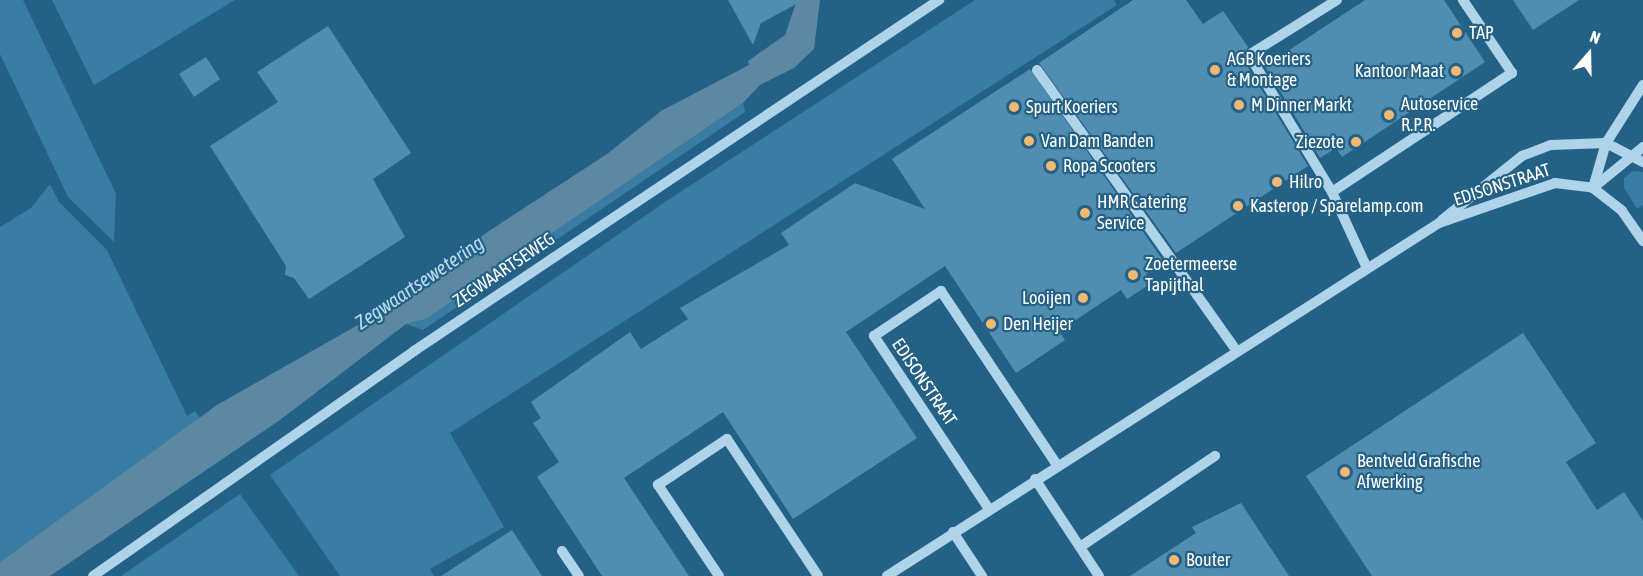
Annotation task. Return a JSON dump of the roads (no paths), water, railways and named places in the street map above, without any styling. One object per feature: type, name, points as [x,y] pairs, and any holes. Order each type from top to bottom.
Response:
[{"type":"street","name":"ZEGWAARTSEWEG","points":[[93,576],[303,426],[939,0]]},
{"type":"street","points":[[1336,0],[1249,56],[1332,192],[1366,266]]},
{"type":"street","points":[[1332,192],[1512,73],[1463,0]]},
{"type":"street","points":[[1037,70],[1236,350]]},
{"type":"street","points":[[1593,188],[1606,144],[1643,84]]},
{"type":"street","name":"EDISONSTRAAT","points":[[887,576],[1366,266],[1439,223],[1522,156],[1551,145],[1606,144],[1639,160]]},
{"type":"street","points":[[1593,188],[1639,160],[1643,147]]},
{"type":"street","name":"EDISONSTRAAT","points":[[1439,223],[1555,183],[1593,188]]},
{"type":"street","points":[[1593,188],[1622,211],[1643,242]]},
{"type":"street","name":"EDISONSTRAAT","points":[[989,509],[874,336],[941,291],[1057,465]]},
{"type":"street","points":[[719,576],[658,485],[727,439],[818,576]]},
{"type":"street","points":[[1080,547],[1215,456]]},
{"type":"street","points":[[1035,480],[1099,576]]},
{"type":"street","points":[[953,532],[982,576]]},
{"type":"street","points":[[562,551],[579,576]]},
{"type":"place","name":"TAP","points":[[1457,33]]},
{"type":"place","name":"AGB Koeriers & Montage","points":[[1215,70]]},
{"type":"place","name":"Kantoor Maat","points":[[1456,71]]},
{"type":"place","name":"M Dinner Markt","points":[[1239,105]]},
{"type":"place","name":"Spurt Koeriers","points":[[1014,107]]},
{"type":"place","name":"Autoservice R.P.R.","points":[[1389,115]]},
{"type":"place","name":"Van Dam Banden","points":[[1029,141]]},
{"type":"place","name":"Ziezote","points":[[1356,142]]},
{"type":"place","name":"Ropa Scooters","points":[[1051,166]]},
{"type":"place","name":"Hilro","points":[[1277,182]]},
{"type":"place","name":"Kasterop / Sparelamp.com","points":[[1238,206]]},
{"type":"place","name":"HMR Catering Service","points":[[1085,213]]},
{"type":"place","name":"Zoetermeerse Tapijthal","points":[[1133,275]]},
{"type":"place","name":"Looijen","points":[[1083,298]]},
{"type":"place","name":"Den Heijer","points":[[991,324]]},
{"type":"place","name":"Bentveld Grafische Afwerking","points":[[1345,472]]},
{"type":"place","name":"Bouter","points":[[1174,560]]},
{"type":"water label","name":"Zegwaartsewetering","points":[[419,282]]}]
